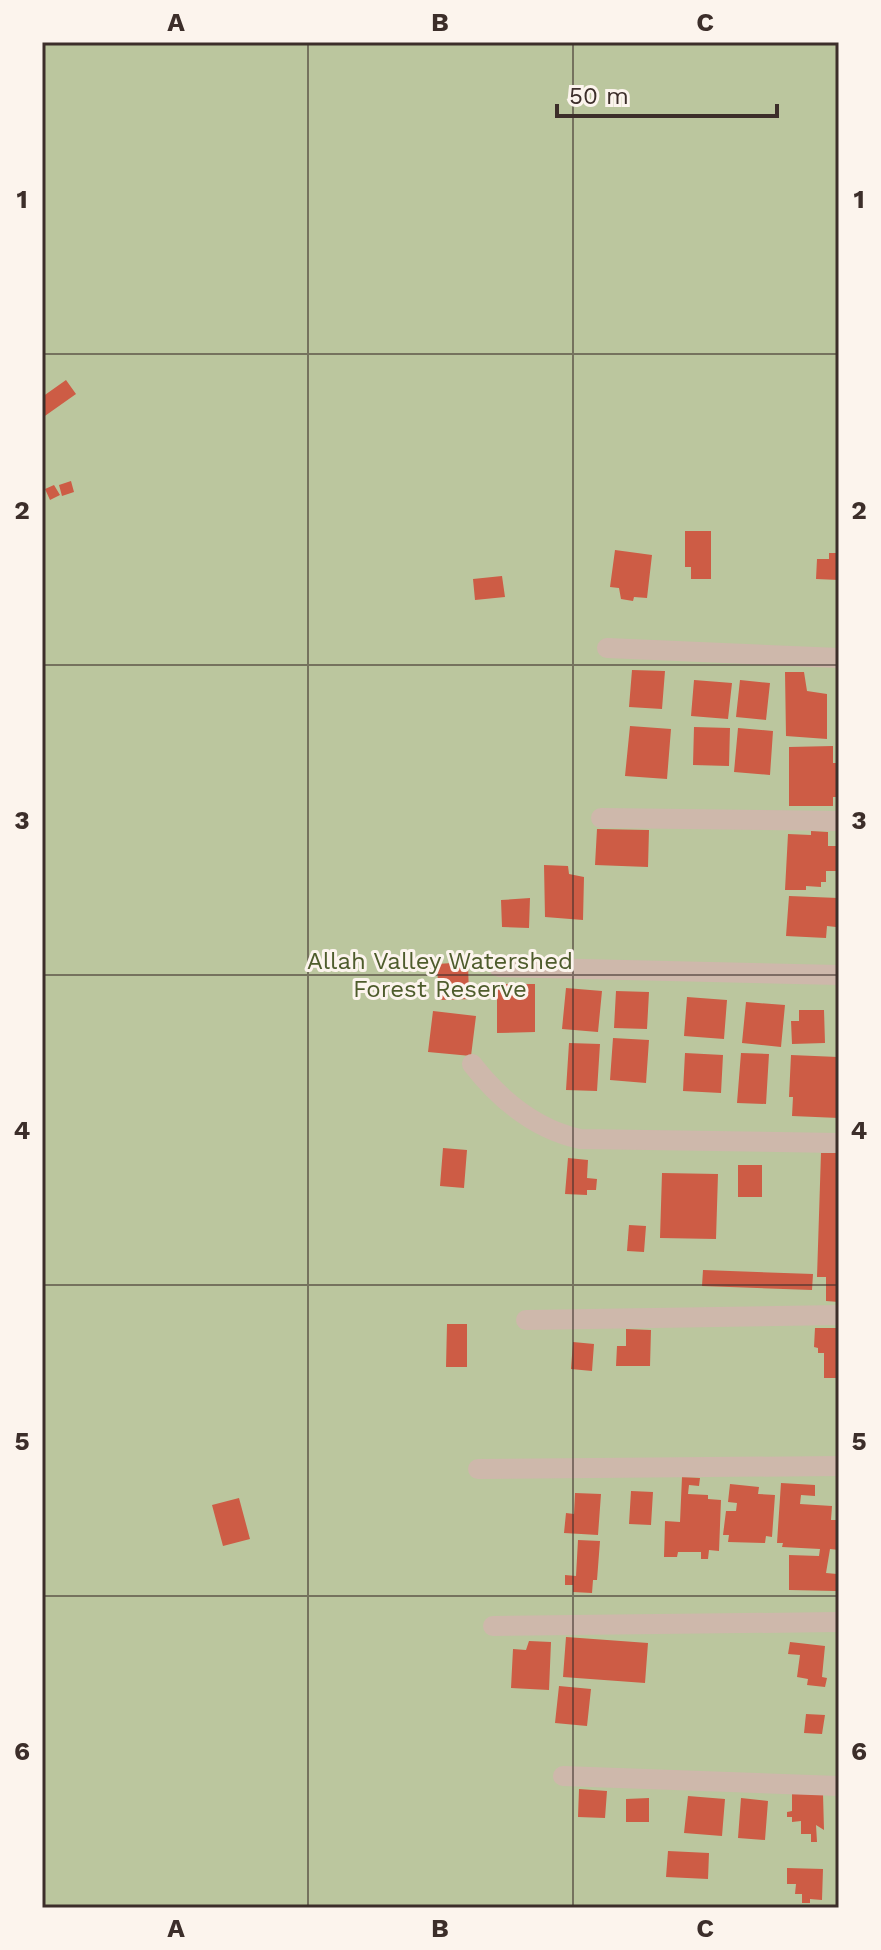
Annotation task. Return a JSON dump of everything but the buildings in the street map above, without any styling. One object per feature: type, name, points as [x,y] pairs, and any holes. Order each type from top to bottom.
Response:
[{"type":"street","points":[[607,648],[839,658]]},
{"type":"street","points":[[601,818],[839,821]]},
{"type":"street","points":[[499,967],[839,975]]},
{"type":"street","points":[[472,1064],[486,1082],[519,1112],[559,1135],[580,1139],[839,1143]]},
{"type":"street","points":[[526,1320],[839,1315]]},
{"type":"street","points":[[478,1469],[839,1466]]},
{"type":"street","points":[[493,1626],[839,1622]]},
{"type":"street","points":[[563,1776],[839,1786]]},
{"type":"green space","name":"Allah Valley Watershed Forest Reserve","points":[[42,42],[839,42],[839,1908],[42,1908]]}]
